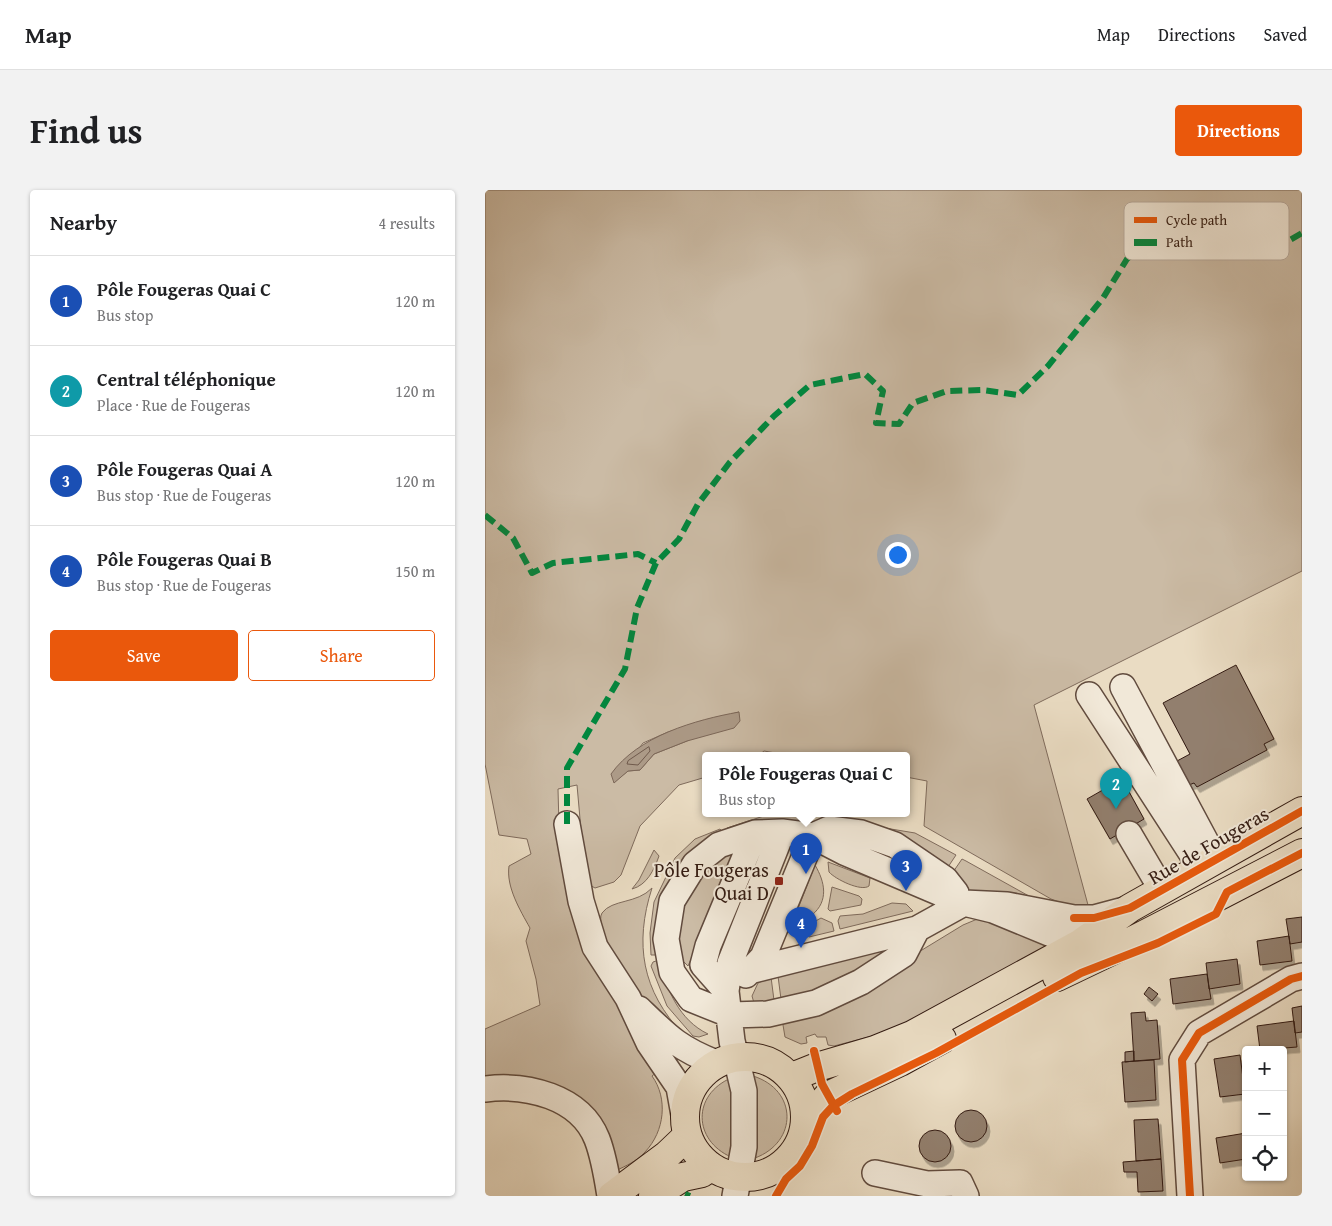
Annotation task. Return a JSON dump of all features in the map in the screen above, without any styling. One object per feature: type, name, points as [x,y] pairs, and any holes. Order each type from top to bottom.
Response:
[{"type":"main road","name":"Rue de Fougeras","points":[[791,1077],[817,1067],[875,1050],[912,1035],[1081,944],[1130,908],[1302,811]]},
{"type":"main road","points":[[806,1121],[828,1096],[900,1062],[1077,966],[1128,943],[1302,853]]},
{"type":"main road","points":[[611,1196],[667,1155],[685,1126],[688,1094],[699,1076],[726,1059],[753,1056],[768,1060],[791,1077],[803,1098],[806,1121],[801,1142],[767,1184],[755,1177],[737,1186],[696,1153],[685,1126]]},
{"type":"main road","points":[[653,1196],[683,1177],[702,1173],[710,1166]]},
{"type":"street","points":[[1123,687],[1208,864]]},
{"type":"street","points":[[1089,695],[1208,864]]},
{"type":"street","points":[[567,824],[581,901],[595,947],[628,998],[649,1043],[679,1087],[685,1126]]},
{"type":"street","points":[[917,929],[904,954],[861,982],[825,999],[768,1014],[728,1003],[691,999],[672,972],[666,939],[672,901],[695,864],[719,845],[755,833],[783,832],[813,836],[829,829],[861,832],[895,845],[945,880],[964,903],[993,910],[1061,938],[1081,944],[1100,946],[1128,943]]},
{"type":"street","points":[[737,1186],[744,1146],[744,1091],[726,1059],[730,963],[783,832]]},
{"type":"street","points":[[728,1003],[703,965],[708,946],[755,833]]},
{"type":"street","points":[[1129,834],[1163,890]]},
{"type":"street","points":[[728,1003],[763,957],[813,836]]},
{"type":"street","points":[[753,970],[917,929],[964,903],[1007,905],[1074,918],[1094,918],[1130,908]]},
{"type":"street","points":[[1190,1196],[1182,1060],[1199,1033],[1291,979],[1302,976]]},
{"type":"street","points":[[628,998],[673,1042],[687,1052],[726,1059]]},
{"type":"street","points":[[485,1089],[503,1087],[526,1089],[550,1095],[565,1102],[583,1117],[597,1138],[611,1196]]},
{"type":"street","points":[[875,1173],[927,1184],[960,1183],[967,1196]]},
{"type":"shaded area","points":[[485,190],[1302,190],[1302,571],[1034,705],[1088,905],[1067,905],[1051,899],[924,826],[927,781],[910,778],[910,752],[702,752],[702,778],[679,785],[640,826],[621,875],[614,882],[595,888],[588,884],[585,875],[577,785],[558,789],[559,826],[568,883],[661,1069],[652,1076],[657,1085],[662,1104],[662,1114],[657,1134],[652,1144],[642,1155],[615,1171],[581,1108],[485,1083],[485,1029],[540,1005],[536,979],[526,941],[530,928],[515,898],[509,874],[509,866],[531,854],[527,839],[499,835],[485,764]],"holes":[[[739,712],[687,741],[654,754],[640,770],[628,771],[614,782],[643,743],[668,732]]]},
{"type":"shaded area","points":[[761,817],[804,817],[803,820],[769,822],[729,832],[727,828]]},
{"type":"shaded area","points":[[849,822],[915,833],[956,855],[946,870]]},
{"type":"shaded area","points":[[720,829],[724,834],[713,840],[658,955],[651,955],[650,933],[654,902],[675,858],[695,839]]},
{"type":"shaded area","points":[[740,847],[688,966],[683,961],[675,924],[703,869]]},
{"type":"shaded area","points":[[654,850],[659,856],[652,872],[642,884],[632,889],[639,880]]},
{"type":"shaded area","points":[[962,859],[1045,905],[973,894],[951,875]]},
{"type":"shaded area","points":[[828,862],[870,878],[869,886],[854,886],[837,878],[829,872]]},
{"type":"shaded area","points":[[815,865],[824,891],[821,904],[808,918],[794,919]]},
{"type":"shaded area","points":[[832,887],[859,896],[862,899],[861,905],[830,911],[828,909]]},
{"type":"shaded area","points":[[652,888],[643,928],[645,966],[650,984],[658,1001],[683,1034],[642,1001],[622,971],[603,930],[602,913],[606,909],[612,905],[639,897]]},
{"type":"shaded area","points":[[892,903],[906,904],[913,911],[840,929],[838,921],[840,916],[863,914]]},
{"type":"shaded area","points":[[987,915],[1055,943],[927,1016],[880,1034],[834,1046],[828,1045],[826,1037],[817,1037],[815,1034],[806,1037],[807,1043],[801,1044],[785,1037],[782,1019],[858,989],[963,925]]},
{"type":"shaded area","points":[[821,918],[832,923],[834,931],[809,937],[806,931],[795,934],[787,932],[790,925],[803,928]]},
{"type":"shaded area","points":[[892,947],[896,951],[782,1007],[778,976]]},
{"type":"shaded area","points":[[659,960],[670,993],[676,1003],[689,1021],[708,1034],[699,1037],[693,1036],[667,1006],[651,966],[653,962]]},
{"type":"shaded area","points":[[771,977],[775,1008],[754,1003],[752,996],[758,983]]},
{"type":"shaded area","points":[[753,1076],[768,1083],[778,1092],[785,1104],[787,1116],[785,1129],[779,1140],[769,1150],[755,1158],[757,1117]]},
{"type":"shaded area","points":[[731,1078],[734,1128],[731,1157],[718,1149],[709,1140],[702,1118],[704,1106],[709,1095],[718,1086]]},
{"type":"water","points":[[739,712],[740,721],[734,728],[687,741],[654,754],[640,770],[628,771],[614,783],[611,774],[636,749],[686,725]]},
{"type":"building","points":[[1236,665],[1274,739],[1264,744],[1267,750],[1197,787],[1194,783],[1189,785],[1177,761],[1190,754],[1163,703]]},
{"type":"building","points":[[1122,779],[1144,819],[1110,839],[1087,799]]},
{"type":"building","points":[[1302,917],[1302,942],[1290,944],[1286,919]]},
{"type":"building","points":[[1289,936],[1292,961],[1260,965],[1257,941]]},
{"type":"building","points":[[1237,959],[1240,984],[1209,989],[1206,963]]},
{"type":"building","points":[[1207,974],[1211,999],[1173,1004],[1170,979]]},
{"type":"building","points":[[1149,987],[1158,994],[1152,1001],[1144,994]]},
{"type":"building","points":[[1302,1006],[1302,1032],[1295,1033],[1292,1008]]},
{"type":"building","points":[[1145,1012],[1146,1021],[1157,1020],[1160,1059],[1134,1061],[1131,1013]]},
{"type":"building","points":[[1294,1021],[1297,1047],[1260,1046],[1257,1026]]},
{"type":"building","points":[[1134,1051],[1134,1061],[1125,1062],[1125,1052]]},
{"type":"building","points":[[1240,1055],[1242,1094],[1220,1097],[1214,1059]]},
{"type":"building","points":[[1154,1060],[1156,1100],[1125,1102],[1122,1062]]},
{"type":"building","points":[[971,1110],[977,1111],[982,1115],[986,1120],[986,1132],[982,1137],[977,1141],[971,1142],[965,1141],[960,1137],[956,1132],[955,1126],[956,1120],[960,1115],[965,1111]]},
{"type":"building","points":[[1158,1119],[1161,1159],[1136,1161],[1134,1120]]},
{"type":"building","points":[[935,1130],[941,1131],[946,1135],[950,1140],[950,1152],[946,1157],[941,1161],[935,1162],[929,1161],[924,1157],[920,1152],[919,1146],[920,1140],[924,1135],[929,1131]]},
{"type":"building","points":[[1242,1134],[1242,1160],[1220,1163],[1216,1138]]},
{"type":"building","points":[[1161,1159],[1163,1191],[1138,1192],[1137,1172],[1124,1172],[1123,1162]]},
{"type":"marked path","points":[[1289,241],[1302,233]]},
{"type":"marked path","points":[[567,824],[567,768],[625,669],[637,608],[656,563],[679,539],[698,504],[730,462],[774,416],[810,385],[865,374],[883,391],[876,423],[899,424],[913,403],[947,391],[982,390],[1018,395],[1048,366],[1103,298],[1126,260]]},
{"type":"marked path","points":[[485,515],[513,538],[532,573],[553,563],[638,554],[656,563]]},
{"type":"marked path","points":[[685,1194],[690,1196]]},
{"type":"cycle path","points":[[1074,918],[1094,918],[1130,908],[1302,811]]},
{"type":"cycle path","points":[[776,1196],[786,1179],[800,1166],[812,1146],[823,1117],[833,1106],[852,1094],[936,1053],[1081,973],[1158,943],[1216,914],[1227,892],[1302,853]]},
{"type":"cycle path","points":[[1190,1196],[1182,1060],[1199,1033],[1291,979],[1302,976]]},
{"type":"cycle path","points":[[814,1051],[822,1084],[837,1111]]},
{"type":"place","name":"Central téléphonique","points":[[1116,809]]},
{"type":"place","name":"Pôle Fougeras Quai C","points":[[806,874]]},
{"type":"place","name":"Pôle Fougeras Quai D","points":[[779,881]]},
{"type":"place","name":"Pôle Fougeras Quai A","points":[[906,891]]},
{"type":"place","name":"Pôle Fougeras Quai B","points":[[801,948]]}]
